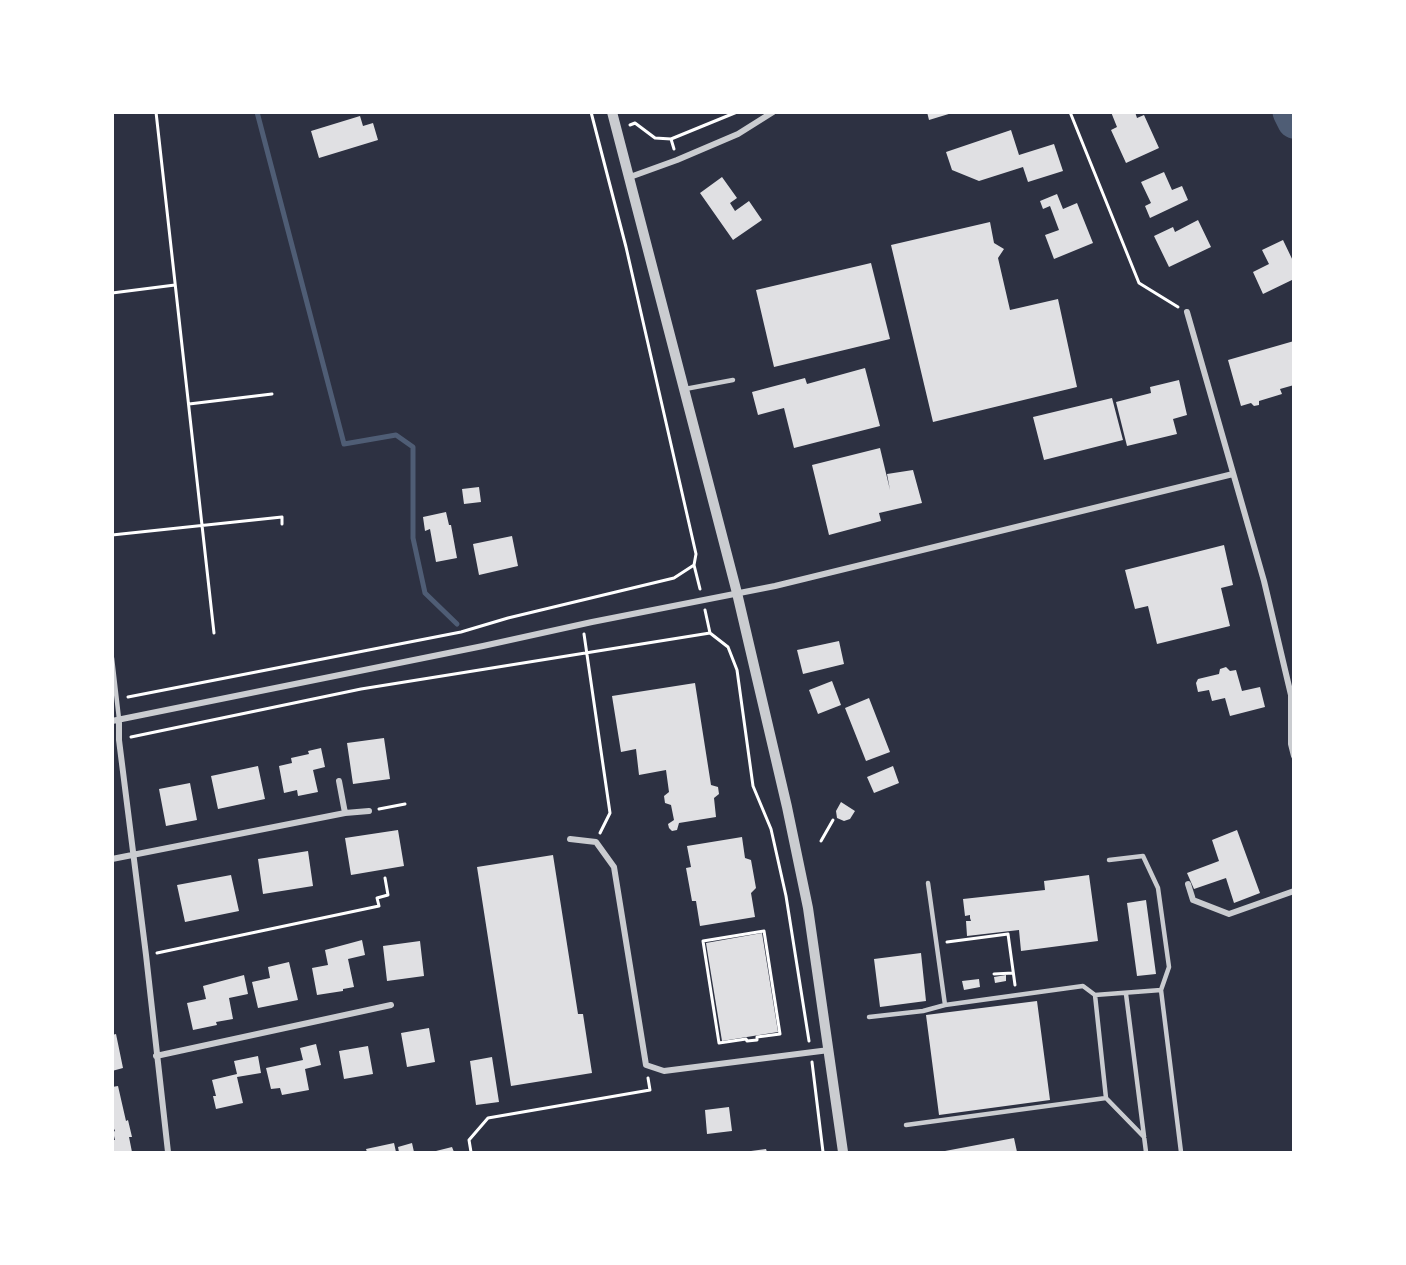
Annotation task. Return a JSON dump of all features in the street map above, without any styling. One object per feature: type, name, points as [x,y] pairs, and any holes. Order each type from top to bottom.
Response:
[{"type":"street","points":[[612,112],[737,593],[808,908],[843,1152]]},
{"type":"street","points":[[630,177],[738,134],[773,112]]},
{"type":"street","points":[[1187,312],[1264,581],[1292,695],[1291,744],[1293,756]]},
{"type":"street","points":[[168,1152],[116,720],[775,586],[1233,474]]},
{"type":"street","points":[[339,781],[345,813]]},
{"type":"street","points":[[112,859],[345,813],[369,811]]},
{"type":"street","points":[[570,839],[597,842],[614,867],[646,1065],[664,1071],[829,1050]]},
{"type":"street","points":[[1188,884],[1193,900],[1229,914],[1293,891]]},
{"type":"street","points":[[156,1056],[391,1005]]},
{"type":"lane","points":[[685,389],[733,380]]},
{"type":"lane","points":[[112,658],[117,699],[116,720]]},
{"type":"lane","points":[[1108,860],[1143,856],[1158,888],[1169,967],[1161,990],[1181,1152]]},
{"type":"lane","points":[[928,883],[945,1005]]},
{"type":"lane","points":[[869,1017],[923,1011],[945,1005],[1083,986],[1095,996],[1161,990]]},
{"type":"lane","points":[[1126,994],[1146,1152]]},
{"type":"lane","points":[[1095,996],[1106,1098],[1144,1137]]},
{"type":"lane","points":[[906,1125],[1106,1098]]},
{"type":"path","points":[[156,112],[214,633]]},
{"type":"path","points":[[117,699],[461,632],[508,618],[674,578],[694,565],[696,554],[691,531],[626,247],[591,112]]},
{"type":"path","points":[[597,134],[635,123],[655,138],[671,139],[737,112]]},
{"type":"path","points":[[1070,112],[1139,283],[1187,312]]},
{"type":"path","points":[[671,139],[676,160]]},
{"type":"path","points":[[112,293],[175,285]]},
{"type":"path","points":[[189,404],[272,394]]},
{"type":"path","points":[[112,535],[282,517],[282,525]]},
{"type":"path","points":[[582,624],[610,813],[597,842]]},
{"type":"path","points":[[119,740],[361,688],[710,633],[728,647],[737,669],[753,786],[771,829],[786,896],[811,1053],[823,1152]]},
{"type":"path","points":[[369,811],[405,804]]},
{"type":"path","points":[[821,841],[833,820]]},
{"type":"path","points":[[146,955],[379,906],[377,898],[388,895],[385,878]]},
{"type":"path","points":[[764,931],[780,1034],[757,1037],[757,1040],[752,1039],[719,1043],[703,941],[764,931]]},
{"type":"path","points":[[936,944],[1008,934],[1016,995]]},
{"type":"path","points":[[994,974],[1013,973]]},
{"type":"path","points":[[752,1039],[754,1048]]},
{"type":"path","points":[[471,1152],[469,1140],[488,1118],[650,1090],[646,1065]]},
{"type":"building","points":[[927,112],[952,112],[952,113],[929,120]]},
{"type":"building","points":[[1111,112],[1135,112],[1137,118],[1144,115],[1159,148],[1126,163],[1111,130],[1117,127]]},
{"type":"building","points":[[360,116],[363,126],[373,123],[378,140],[319,158],[311,131]]},
{"type":"building","points":[[1011,130],[1019,155],[1054,144],[1063,171],[1028,182],[1023,167],[979,181],[952,170],[946,152]]},
{"type":"building","points":[[1164,172],[1172,190],[1182,186],[1188,200],[1150,218],[1145,206],[1151,203],[1141,182]]},
{"type":"building","points":[[722,177],[737,198],[730,203],[735,211],[749,201],[762,220],[733,240],[700,193]]},
{"type":"building","points":[[1057,194],[1063,209],[1077,203],[1093,243],[1054,259],[1045,235],[1059,230],[1050,206],[1043,209],[1040,201]]},
{"type":"building","points":[[1198,220],[1211,247],[1169,267],[1154,236],[1173,227],[1175,232]]},
{"type":"building","points":[[990,222],[994,243],[1004,249],[998,258],[1010,310],[1058,299],[1077,387],[933,422],[891,245]]},
{"type":"building","points":[[1283,240],[1294,263],[1294,279],[1263,294],[1253,272],[1269,264],[1262,250]]},
{"type":"building","points":[[871,263],[890,339],[774,367],[756,290]]},
{"type":"building","points":[[1294,341],[1294,385],[1280,389],[1282,394],[1259,401],[1259,405],[1254,406],[1251,403],[1241,406],[1228,360]]},
{"type":"building","points":[[865,368],[880,426],[794,448],[784,408],[758,415],[752,392],[805,378],[807,384]]},
{"type":"building","points":[[1179,380],[1187,415],[1173,419],[1177,434],[1127,446],[1116,402],[1151,393],[1150,387]]},
{"type":"building","points":[[1112,398],[1123,440],[1044,460],[1033,417]]},
{"type":"building","points":[[880,448],[890,490],[887,474],[913,470],[922,503],[879,513],[881,521],[829,535],[812,465]]},
{"type":"building","points":[[479,487],[481,502],[464,504],[462,489]]},
{"type":"building","points":[[446,512],[449,525],[451,525],[457,558],[436,562],[430,529],[425,531],[423,517]]},
{"type":"building","points":[[512,536],[518,566],[479,575],[473,544]]},
{"type":"building","points":[[1224,545],[1233,585],[1221,588],[1230,626],[1157,644],[1148,606],[1135,609],[1125,570]]},
{"type":"building","points":[[839,641],[844,664],[803,674],[797,650]]},
{"type":"building","points":[[1226,667],[1230,671],[1236,670],[1242,691],[1260,687],[1265,707],[1230,716],[1225,698],[1212,701],[1209,690],[1198,692],[1196,683],[1198,679],[1219,674],[1220,669]]},
{"type":"building","points":[[832,681],[841,705],[818,714],[809,690]]},
{"type":"building","points":[[695,683],[711,785],[718,787],[719,794],[714,798],[716,817],[679,823],[677,830],[672,831],[668,824],[674,820],[671,805],[665,803],[664,796],[669,792],[666,770],[639,775],[636,749],[621,752],[612,696]]},
{"type":"building","points":[[869,698],[890,752],[866,761],[845,708]]},
{"type":"building","points":[[384,738],[390,779],[353,784],[347,743]]},
{"type":"building","points":[[321,748],[325,767],[313,770],[318,792],[298,796],[297,790],[284,793],[279,766],[292,763],[291,758],[309,754],[308,751]]},
{"type":"building","points":[[258,766],[265,799],[218,809],[211,776]]},
{"type":"building","points":[[893,766],[899,783],[874,793],[867,777]]},
{"type":"building","points":[[190,783],[197,820],[166,826],[159,789]]},
{"type":"building","points":[[841,802],[855,811],[850,819],[844,821],[837,818],[836,811]]},
{"type":"building","points":[[398,830],[404,866],[351,875],[345,838]]},
{"type":"building","points":[[1237,830],[1260,893],[1234,903],[1226,878],[1194,889],[1187,873],[1219,861],[1212,840]]},
{"type":"building","points":[[742,837],[745,858],[751,860],[756,888],[751,893],[755,917],[700,926],[696,901],[692,901],[686,868],[691,867],[687,846]]},
{"type":"building","points":[[308,851],[313,886],[263,894],[258,859]]},
{"type":"building","points":[[553,855],[578,1014],[583,1014],[592,1073],[511,1086],[477,867]]},
{"type":"building","points":[[231,875],[239,911],[185,922],[177,885]]},
{"type":"building","points":[[1089,875],[1098,941],[1021,951],[1019,930],[967,936],[966,921],[971,921],[970,915],[965,916],[963,899],[1045,890],[1044,881]]},
{"type":"building","points":[[1146,900],[1156,974],[1137,976],[1127,903]]},
{"type":"building","points":[[762,933],[778,1032],[722,1041],[706,943]]},
{"type":"building","points":[[362,940],[365,955],[348,959],[354,987],[317,995],[312,968],[328,965],[325,950]]},
{"type":"building","points":[[420,941],[424,976],[387,981],[383,946]]},
{"type":"building","points":[[921,953],[926,1001],[880,1007],[874,959]]},
{"type":"building","points":[[289,962],[298,1000],[258,1008],[252,982],[270,978],[268,967]]},
{"type":"building","points":[[244,975],[248,994],[229,998],[233,1019],[193,1030],[187,1003],[206,999],[203,986]]},
{"type":"building","points":[[1006,975],[1006,981],[995,983],[994,977]]},
{"type":"building","points":[[979,979],[980,987],[964,990],[962,981]]},
{"type":"building","points":[[1037,1001],[1050,1100],[939,1115],[926,1015]]},
{"type":"building","points":[[429,1028],[435,1062],[407,1067],[401,1033]]},
{"type":"building","points":[[116,1034],[123,1068],[112,1071],[112,1035]]},
{"type":"building","points":[[316,1044],[321,1065],[305,1069],[309,1090],[282,1095],[280,1088],[271,1089],[266,1068],[303,1060],[300,1048]]},
{"type":"building","points":[[368,1046],[373,1074],[344,1079],[339,1051]]},
{"type":"building","points":[[258,1056],[261,1073],[237,1077],[243,1103],[216,1109],[212,1080],[237,1074],[234,1061]]},
{"type":"building","points":[[492,1057],[499,1102],[476,1105],[470,1061]]},
{"type":"building","points":[[118,1086],[132,1137],[129,1137],[132,1152],[112,1152],[112,1140],[115,1140],[113,1132],[115,1131],[112,1124],[112,1087]]},
{"type":"building","points":[[729,1107],[732,1131],[707,1134],[705,1110]]},
{"type":"building","points":[[1014,1138],[1017,1152],[945,1151]]},
{"type":"building","points":[[394,1143],[396,1152],[367,1152],[366,1149]]},
{"type":"building","points":[[412,1143],[414,1152],[399,1152],[398,1147]]},
{"type":"building","points":[[452,1147],[454,1152],[432,1152]]},
{"type":"building","points":[[766,1149],[767,1152],[751,1152],[751,1151]]},
{"type":"waterway","points":[[257,112],[344,444],[396,435],[413,447],[413,538],[425,593],[457,624]]},
{"type":"waterway","points":[[1289,112],[1294,122]]}]
